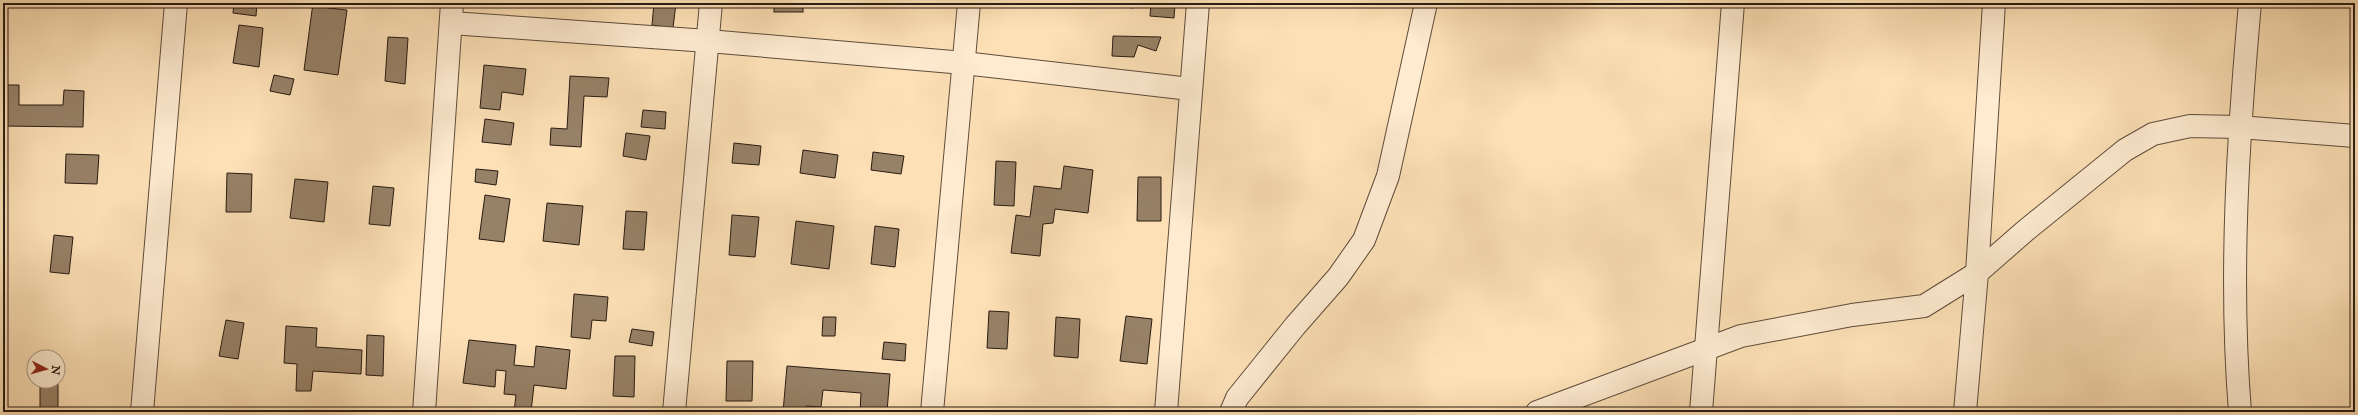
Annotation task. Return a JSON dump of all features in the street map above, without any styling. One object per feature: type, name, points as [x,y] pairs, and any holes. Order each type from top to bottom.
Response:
[{"type":"street","points":[[142,412],[176,3]]},
{"type":"street","points":[[674,412],[711,3]]},
{"type":"street","points":[[932,412],[969,3]]},
{"type":"street","points":[[1166,412],[1190,89],[1198,3]]},
{"type":"street","points":[[1231,412],[1236,398],[1295,326],[1338,277],[1364,240],[1388,176],[1426,3]]},
{"type":"street","points":[[1700,412],[1707,348],[1733,3]]},
{"type":"street","points":[[1966,412],[1977,273],[1994,3]]},
{"type":"street","points":[[2240,412],[2236,369],[2239,127],[2250,3]]},
{"type":"street","points":[[424,412],[452,13],[708,41],[964,63],[1190,89]]},
{"type":"street","points":[[1537,412],[1741,336],[1786,326],[1924,306],[1977,273],[2024,231],[2125,150],[2153,134],[2190,126],[2239,127],[2355,136]]},
{"type":"building","points":[[234,3],[257,3],[256,16],[233,13]]},
{"type":"building","points":[[313,3],[328,3],[328,8],[347,10],[338,75],[304,70]]},
{"type":"building","points":[[592,3],[616,3],[616,6]]},
{"type":"building","points":[[654,3],[676,3],[673,28],[652,25]]},
{"type":"building","points":[[774,3],[803,3],[803,12],[774,12]]},
{"type":"building","points":[[1091,3],[1134,3],[1133,8]]},
{"type":"building","points":[[1151,3],[1175,3],[1174,18],[1150,16]]},
{"type":"building","points":[[239,25],[263,28],[259,67],[233,63]]},
{"type":"building","points":[[1113,36],[1161,37],[1156,51],[1138,45],[1134,57],[1112,56]]},
{"type":"building","points":[[388,37],[408,38],[405,84],[385,81]]},
{"type":"building","points":[[484,65],[526,69],[523,95],[502,92],[500,110],[480,108]]},
{"type":"building","points":[[274,75],[294,79],[290,95],[270,91]]},
{"type":"building","points":[[570,76],[609,78],[607,97],[584,96],[581,147],[550,145],[551,128],[567,129]]},
{"type":"building","points":[[3,85],[19,85],[19,105],[63,105],[64,90],[84,91],[83,127],[3,126]]},
{"type":"building","points":[[643,110],[666,112],[665,129],[641,127]]},
{"type":"building","points":[[485,119],[514,123],[511,145],[482,142]]},
{"type":"building","points":[[626,133],[650,136],[646,160],[623,156]]},
{"type":"building","points":[[734,143],[761,146],[759,165],[732,163]]},
{"type":"building","points":[[803,150],[838,155],[835,178],[800,173]]},
{"type":"building","points":[[873,152],[904,156],[901,174],[871,170]]},
{"type":"building","points":[[66,154],[99,155],[97,184],[65,183]]},
{"type":"building","points":[[996,161],[1016,162],[1014,206],[994,205]]},
{"type":"building","points":[[1064,166],[1093,170],[1088,213],[1055,209],[1053,223],[1043,224],[1040,256],[1011,253],[1016,215],[1030,217],[1034,186],[1061,189]]},
{"type":"building","points":[[476,169],[498,171],[496,185],[475,182]]},
{"type":"building","points":[[227,173],[252,174],[251,212],[226,212]]},
{"type":"building","points":[[1138,177],[1161,177],[1161,221],[1137,221]]},
{"type":"building","points":[[295,179],[328,182],[324,222],[290,218]]},
{"type":"building","points":[[373,186],[394,188],[390,226],[369,224]]},
{"type":"building","points":[[485,195],[510,199],[504,242],[479,239]]},
{"type":"building","points":[[547,203],[583,206],[579,245],[543,241]]},
{"type":"building","points":[[626,211],[647,212],[644,250],[623,249]]},
{"type":"building","points":[[732,215],[759,217],[755,257],[729,255]]},
{"type":"building","points":[[796,221],[834,226],[829,269],[791,264]]},
{"type":"building","points":[[875,226],[899,229],[895,267],[871,264]]},
{"type":"building","points":[[54,235],[73,237],[69,274],[50,272]]},
{"type":"building","points":[[574,294],[608,297],[606,321],[592,320],[590,339],[571,337]]},
{"type":"building","points":[[989,311],[1009,312],[1007,349],[987,348]]},
{"type":"building","points":[[1126,316],[1152,319],[1147,364],[1120,361]]},
{"type":"building","points":[[823,317],[836,317],[835,336],[822,336]]},
{"type":"building","points":[[1056,317],[1080,319],[1078,358],[1054,356]]},
{"type":"building","points":[[226,320],[244,323],[238,359],[219,356]]},
{"type":"building","points":[[286,326],[317,328],[316,347],[362,350],[361,374],[313,371],[311,391],[296,391],[297,364],[284,363]]},
{"type":"building","points":[[632,329],[654,332],[652,346],[629,342]]},
{"type":"building","points":[[367,335],[384,336],[383,376],[366,375]]},
{"type":"building","points":[[469,340],[516,345],[514,365],[534,367],[536,346],[570,350],[566,389],[534,385],[531,412],[514,412],[516,395],[504,394],[506,371],[496,370],[495,387],[463,383]]},
{"type":"building","points":[[884,342],[906,344],[905,361],[882,359]]},
{"type":"building","points":[[615,356],[635,356],[634,397],[613,396]]},
{"type":"building","points":[[727,361],[753,361],[752,401],[726,401]]},
{"type":"building","points":[[787,366],[890,374],[887,412],[860,412],[861,393],[823,390],[821,407],[806,406],[806,412],[783,412]]},
{"type":"building","points":[[40,389],[58,389],[58,412],[40,412]]},
{"type":"building","points":[[1053,408],[1110,411],[1110,412],[1053,412]]}]
